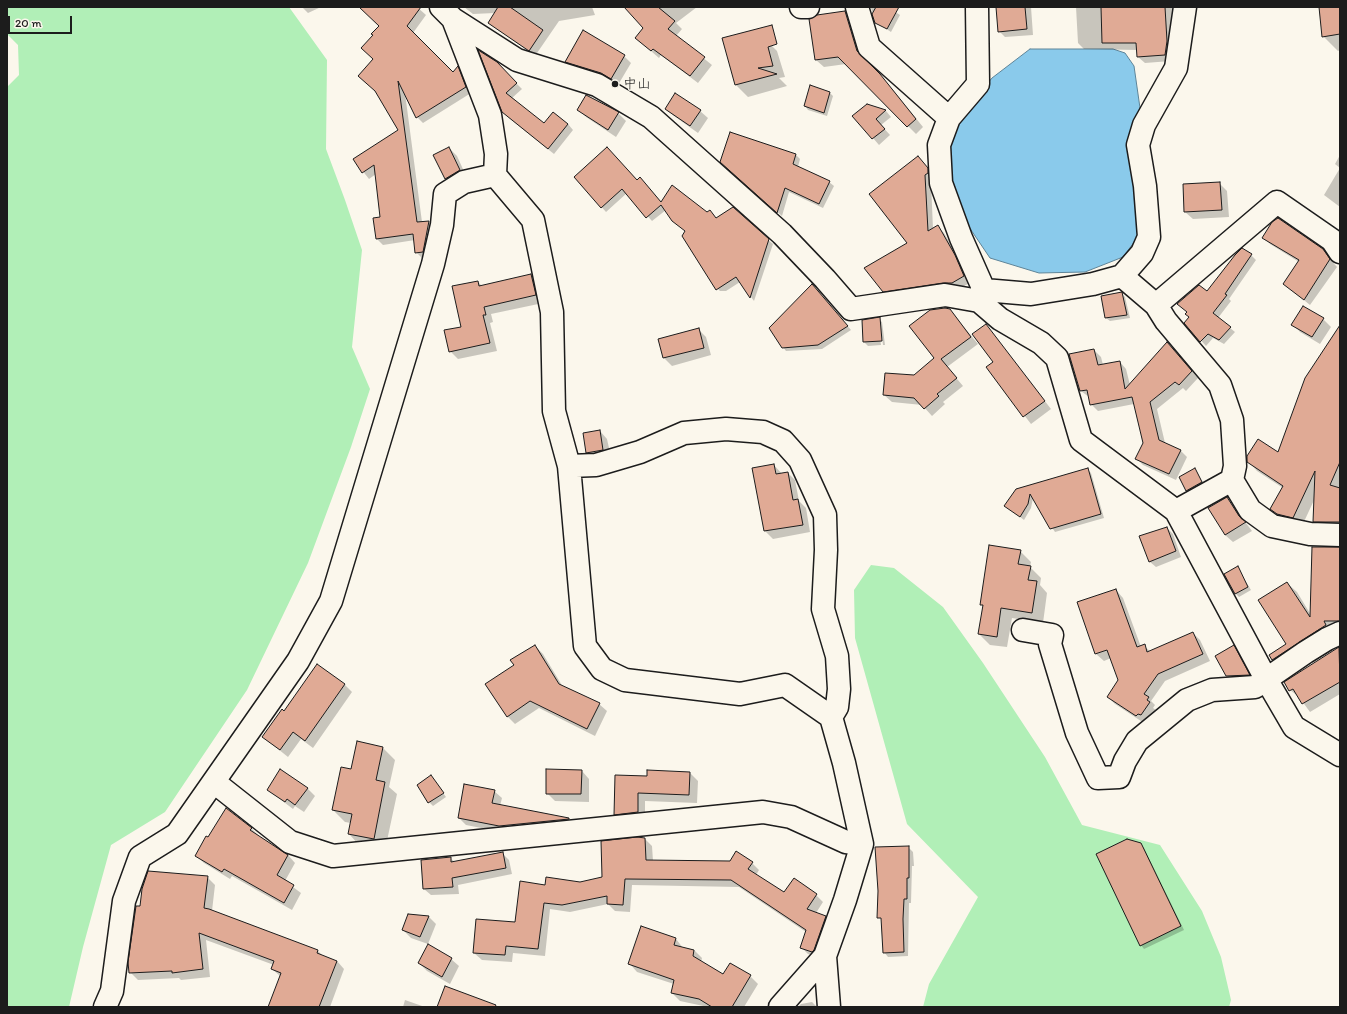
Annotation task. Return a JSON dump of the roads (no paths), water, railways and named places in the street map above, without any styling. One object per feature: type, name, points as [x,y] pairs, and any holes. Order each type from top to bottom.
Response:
[{"type":"street","points":[[801,7],[808,7]]},
{"type":"street","points":[[857,7],[869,47],[949,118]]},
{"type":"street","points":[[977,7],[978,84],[949,118],[939,145],[941,183],[981,296],[1000,319],[1040,343],[1057,358],[1081,440],[1176,512],[1266,679],[1294,727],[1340,755]]},
{"type":"street","points":[[447,13],[517,60],[597,85],[651,117],[782,234],[851,309],[945,295],[981,296],[1031,294],[1093,284],[1122,276],[1142,253],[1149,236],[1145,186],[1138,145],[1144,125],[1176,68],[1185,7]]},
{"type":"street","points":[[447,13],[490,115],[496,154],[495,175],[533,220],[552,312],[554,411],[569,466],[586,646],[602,669],[625,680],[740,694],[785,685],[831,717],[844,764],[862,844],[845,900],[825,956],[780,1007]]},
{"type":"street","points":[[105,1007],[112,991],[124,901],[140,857],[177,834],[298,661],[331,601],[433,264],[442,225],[445,194],[464,182],[495,175]]},
{"type":"street","points":[[1156,305],[1277,202],[1332,240],[1340,252]]},
{"type":"street","points":[[1122,276],[1156,305],[1170,326],[1220,385],[1232,420],[1235,466],[1232,480],[1250,510],[1272,526],[1310,534],[1340,535]]},
{"type":"street","points":[[569,466],[596,465],[640,452],[684,433],[726,429],[763,432],[783,441],[800,460],[825,515],[826,550],[823,609],[837,656],[839,689],[837,707],[831,717]]},
{"type":"street","points":[[1176,512],[1232,480]]},
{"type":"street","points":[[1023,630],[1052,635],[1050,644],[1077,733],[1098,778],[1119,777],[1125,761],[1137,741],[1187,700],[1212,690],[1255,687],[1327,638],[1340,633]]},
{"type":"street","points":[[214,782],[290,842],[333,856],[763,812],[791,817],[846,842],[862,844]]},
{"type":"street","points":[[825,956],[829,1007]]},
{"type":"water","points":[[1030,49],[1113,49],[1125,53],[1134,66],[1141,115],[1135,188],[1138,237],[1123,257],[1085,272],[1039,273],[990,258],[967,224],[952,192],[944,156],[956,121],[992,78]]},
{"type":"place","name":"中山","points":[[615,84]]}]
